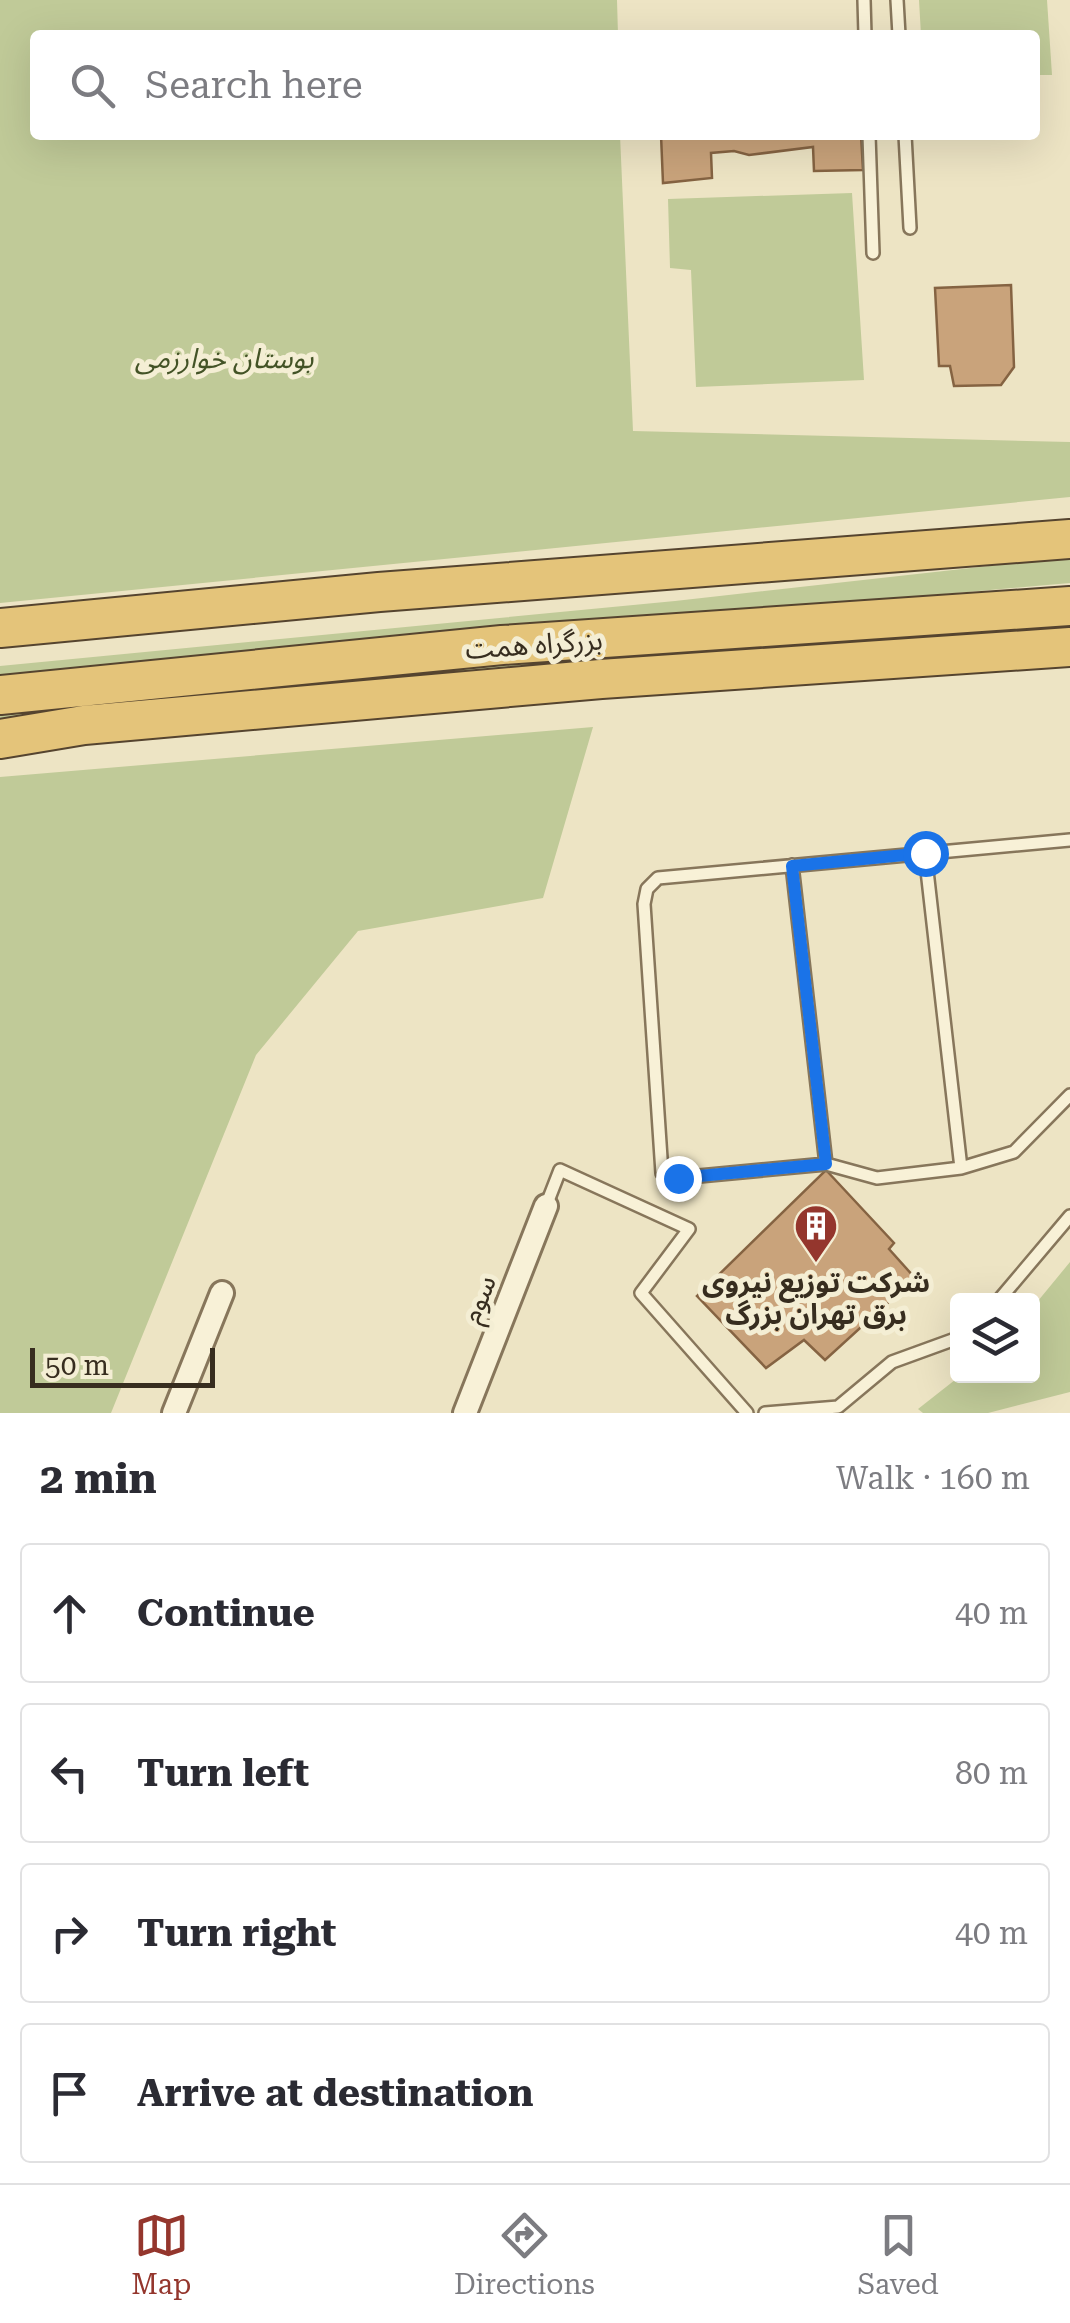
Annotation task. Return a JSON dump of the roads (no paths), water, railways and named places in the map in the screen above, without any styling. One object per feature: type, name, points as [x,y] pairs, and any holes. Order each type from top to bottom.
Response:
[{"type":"highway","points":[[0,628],[380,592],[1070,538]]},
{"type":"highway","name":"بزرگراه همت","points":[[0,695],[502,645],[1070,606]]},
{"type":"highway","points":[[0,739],[84,725],[601,679],[1070,647]]},
{"type":"street","name":"سوم","points":[[464,1413],[546,1206]]},
{"type":"street","points":[[174,1413],[222,1293]]},
{"type":"lane","points":[[864,0],[866,30]]},
{"type":"lane","points":[[897,0],[899,30]]},
{"type":"lane","points":[[869,140],[873,253]]},
{"type":"lane","points":[[904,140],[910,228]]},
{"type":"lane","points":[[1070,840],[658,878],[647,890],[644,904],[662,1173],[678,1178],[826,1164],[877,1178],[960,1168],[1014,1152],[1070,1095]]},
{"type":"lane","points":[[925,853],[960,1168]]},
{"type":"lane","points":[[792,866],[826,1164]]},
{"type":"lane","points":[[546,1206],[560,1170],[689,1229],[642,1293],[747,1413]]},
{"type":"lane","points":[[1005,1293],[1070,1216]]},
{"type":"lane","points":[[765,1413],[838,1407],[892,1362],[950,1341]]},
{"type":"place","name":"شرکت توزیع نیروی برق تهران بزرگ","points":[[816,1264]]},
{"type":"park label","name":"بوستان خوارزمی","points":[[224,358]]}]
